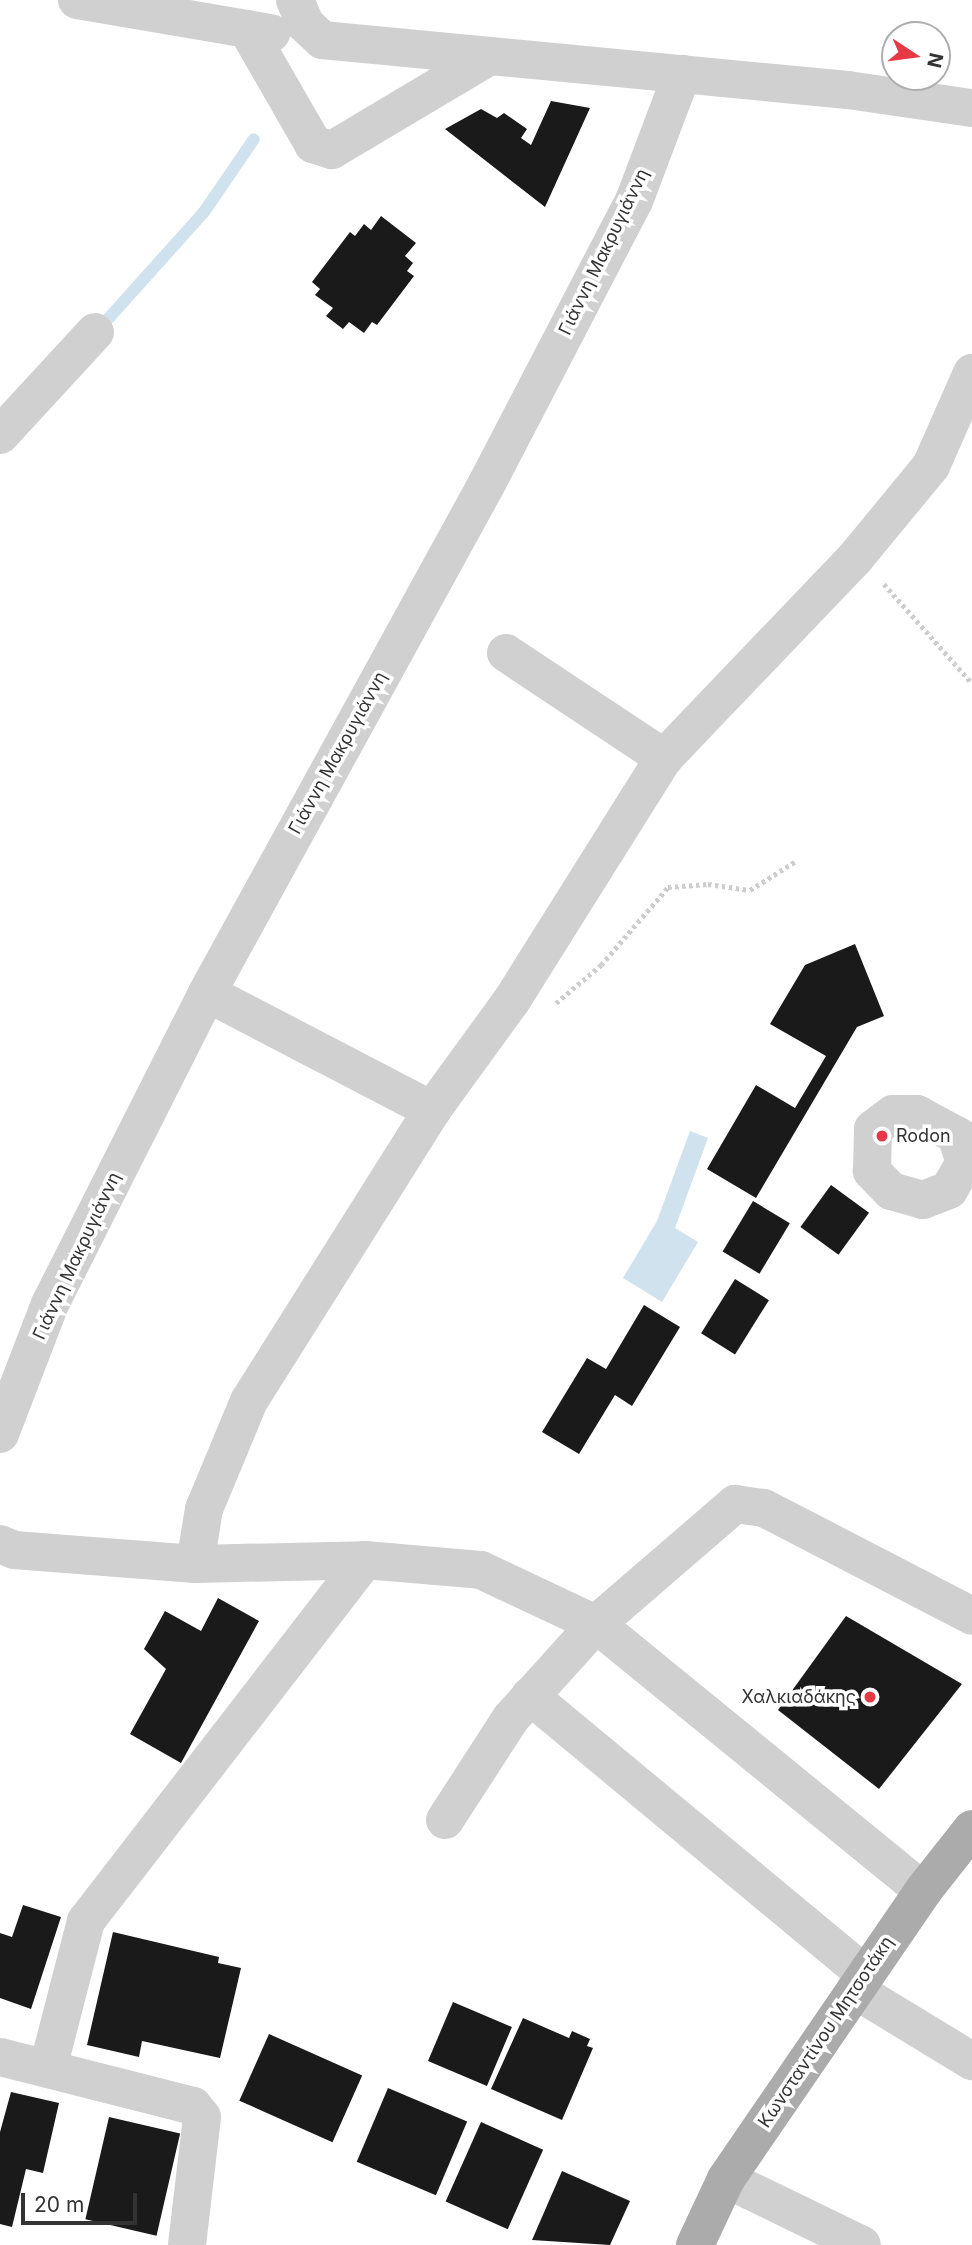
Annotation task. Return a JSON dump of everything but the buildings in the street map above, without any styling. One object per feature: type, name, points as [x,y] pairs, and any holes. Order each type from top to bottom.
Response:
[{"type":"main road","name":"Κωνσταντίνου Μητσοτάκη","points":[[695,2245],[726,2179],[923,1891],[972,1829]]},
{"type":"street","points":[[76,0],[322,40],[682,74],[972,108]]},
{"type":"street","points":[[295,0],[305,24],[322,40]]},
{"type":"street","points":[[247,29],[313,144],[332,150],[488,57]]},
{"type":"street","name":"Γιάννη Μακρυγιάννη","points":[[0,1434],[50,1304],[207,993],[486,485],[634,201],[682,74]]},
{"type":"street","points":[[0,435],[95,332]]},
{"type":"street","points":[[195,1564],[204,1509],[249,1401],[432,1110],[512,1000],[664,758],[856,557],[931,466],[972,373]]},
{"type":"street","points":[[506,653],[664,758]]},
{"type":"street","points":[[207,993],[432,1110]]},
{"type":"street","points":[[445,1820],[530,1696],[596,1624],[735,1504],[749,1503],[972,1616]]},
{"type":"street","points":[[0,1544],[14,1550],[195,1564],[365,1560],[481,1570],[542,1594],[596,1624],[923,1891]]},
{"type":"street","points":[[48,2068],[86,1922],[365,1560]]},
{"type":"street","points":[[530,1696],[860,1982],[972,2061]]},
{"type":"street","points":[[0,2057],[193,2106],[202,2116],[187,2245]]},
{"type":"street","points":[[726,2179],[862,2245]]},
{"type":"path","points":[[856,557],[912,611],[972,683]]},
{"type":"path","points":[[512,1000],[563,1003],[668,887],[708,884],[750,890],[796,861]]},
{"type":"water","points":[[690,1131],[708,1138],[675,1228],[698,1242],[662,1302],[623,1278],[657,1221]]},
{"type":"waterway","points":[[108,319],[204,212],[254,139]]},
{"type":"place","name":"Rodon","points":[[882,1136]]},
{"type":"place","name":"Χαλκιαδάκης","points":[[870,1697]]}]
